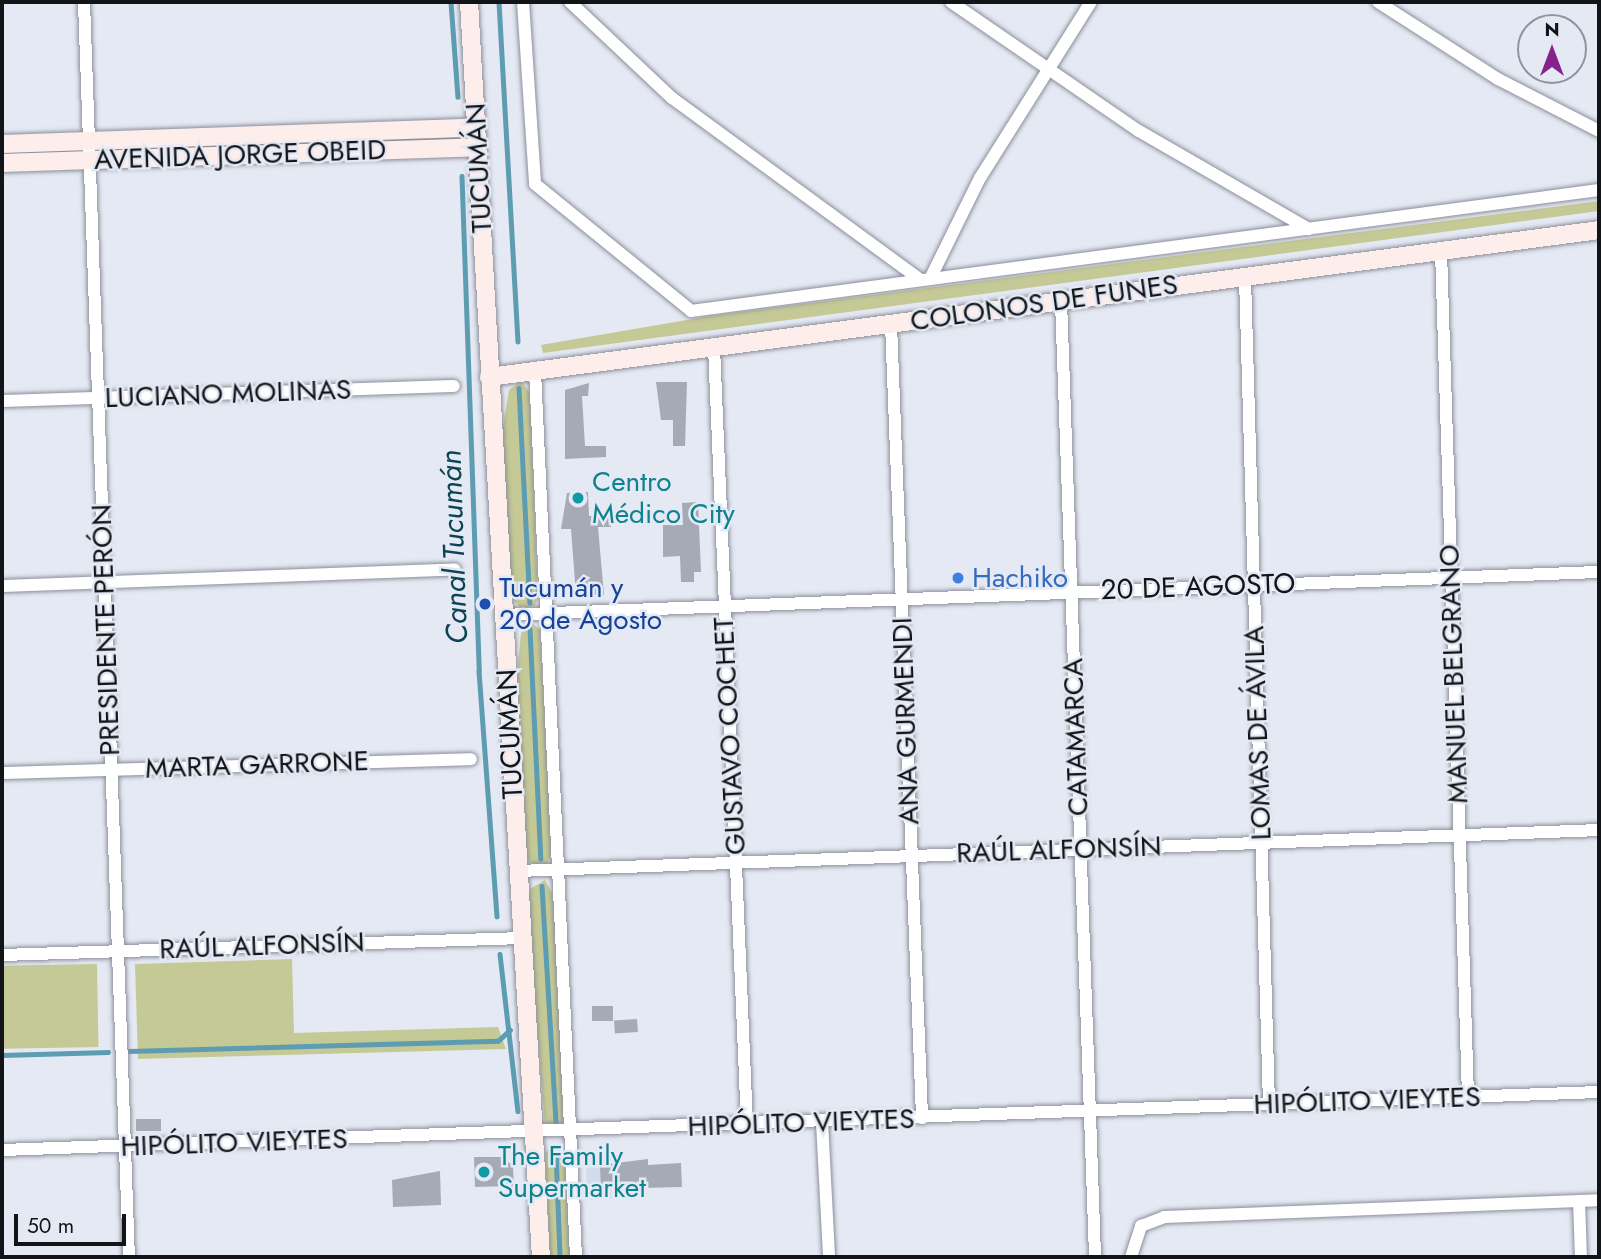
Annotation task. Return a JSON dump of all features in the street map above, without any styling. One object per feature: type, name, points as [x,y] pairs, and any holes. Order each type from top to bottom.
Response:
[{"type":"main road","name":"TUCUMÁN","points":[[469,2],[541,1257]]},
{"type":"main road","name":"AVENIDA JORGE OBEID","points":[[2,144],[477,127]]},
{"type":"main road","name":"AVENIDA JORGE OBEID","points":[[2,163],[478,147]]},
{"type":"main road","name":"COLONOS DE FUNES","points":[[489,377],[1599,230]]},
{"type":"street","name":"PRESIDENTE PERÓN","points":[[84,2],[129,1257]]},
{"type":"street","points":[[523,2],[534,184],[691,311],[1599,190]]},
{"type":"street","points":[[570,2],[672,99],[925,280]]},
{"type":"street","points":[[951,2],[1045,71],[1309,229]]},
{"type":"street","points":[[925,280],[980,178],[1045,71],[1091,2]]},
{"type":"street","points":[[1378,2],[1498,79],[1599,131]]},
{"type":"street","name":"MANUEL BELGRANO","points":[[1441,251],[1468,1097]]},
{"type":"street","name":"LOMAS DE ÁVILA","points":[[1245,277],[1269,1105]]},
{"type":"street","name":"CATAMARCA","points":[[1061,301],[1095,1257]]},
{"type":"street","name":"ANA GURMENDI","points":[[891,324],[922,1118]]},
{"type":"street","name":"GUSTAVO COCHET","points":[[713,347],[747,1125]]},
{"type":"street","name":"TUCUMÁN","points":[[535,371],[568,1132],[576,1257]]},
{"type":"street","name":"LUCIANO MOLINAS","points":[[2,401],[454,386]]},
{"type":"street","points":[[2,586],[456,569]]},
{"type":"street","name":"20 DE AGOSTO","points":[[503,615],[1599,572]]},
{"type":"street","name":"MARTA GARRONE","points":[[2,772],[471,759]]},
{"type":"street","name":"RAÚL ALFONSÍN","points":[[518,871],[1599,830]]},
{"type":"street","name":"RAÚL ALFONSÍN","points":[[2,955],[522,938]]},
{"type":"street","name":"HIPÓLITO VIEYTES","points":[[2,1150],[568,1132],[1599,1092]]},
{"type":"street","points":[[822,1122],[829,1257]]},
{"type":"street","points":[[1131,1257],[1141,1226],[1164,1217],[1599,1200]]},
{"type":"street","points":[[1579,1201],[1581,1257]]},
{"type":"shaded area","points":[[586,1156],[611,1156],[612,1199],[587,1199]]},
{"type":"green space","points":[[468,134],[470,140],[104,153],[104,148]]},
{"type":"green space","points":[[1599,201],[1599,211],[543,353],[541,345],[710,316]]},
{"type":"green space","points":[[521,381],[530,393],[538,598],[535,606],[522,609],[510,597],[502,432],[509,390]]},
{"type":"green space","points":[[532,623],[540,630],[545,720],[552,854],[545,867],[529,862],[524,851],[515,696],[521,633]]},
{"type":"green space","points":[[545,880],[556,901],[565,1117],[562,1124],[545,1125],[527,903],[530,889]]},
{"type":"green space","points":[[292,959],[294,1033],[498,1027],[506,1049],[138,1059],[135,964]]},
{"type":"green space","points":[[97,964],[98,1047],[3,1049],[2,966]]},
{"type":"green space","points":[[554,1144],[565,1152],[570,1257],[550,1257],[545,1153]]},
{"type":"building","points":[[656,382],[687,382],[685,446],[673,446],[673,420],[661,420]]},
{"type":"building","points":[[589,383],[588,396],[582,396],[585,446],[606,446],[606,457],[565,459],[565,390]]},
{"type":"building","points":[[588,492],[589,516],[610,515],[611,527],[598,527],[604,595],[576,595],[571,529],[561,529],[567,493]]},
{"type":"building","points":[[698,502],[701,572],[694,572],[694,582],[681,582],[680,556],[663,557],[663,525],[683,525],[682,503]]},
{"type":"building","points":[[592,1006],[613,1006],[613,1021],[592,1021]]},
{"type":"building","points":[[637,1019],[638,1032],[615,1034],[614,1021]]},
{"type":"building","points":[[136,1119],[161,1119],[161,1131],[136,1131]]},
{"type":"building","points":[[474,1157],[504,1157],[513,1167],[514,1186],[475,1187]]},
{"type":"building","points":[[648,1159],[648,1165],[681,1163],[682,1187],[601,1189],[600,1165]]},
{"type":"building","points":[[440,1171],[441,1205],[393,1207],[392,1180]]},
{"type":"waterway","name":"Canal Tucumán","points":[[451,2],[458,97]]},
{"type":"waterway","name":"Canal Tucumán","points":[[499,2],[518,341]]},
{"type":"waterway","name":"Canal Tucumán","points":[[462,176],[479,671],[497,916]]},
{"type":"waterway","name":"Canal Tucumán","points":[[519,388],[530,603]]},
{"type":"waterway","name":"Canal Tucumán","points":[[530,629],[541,859]]},
{"type":"waterway","name":"Canal Tucumán","points":[[542,886],[556,1122]]},
{"type":"waterway","name":"Canal Tucumán","points":[[500,954],[518,1111]]},
{"type":"waterway","points":[[129,1051],[498,1041],[510,1030]]},
{"type":"waterway","points":[[2,1055],[108,1052]]},
{"type":"waterway","name":"Canal Tucumán","points":[[556,1151],[560,1257]]},
{"type":"place","name":"Centro Médico City","points":[[578,498]]},
{"type":"place","name":"Hachiko","points":[[958,578]]},
{"type":"place","name":"Tucumán y 20 de Agosto","points":[[485,604]]},
{"type":"place","name":"The Family Supermarket","points":[[484,1172]]}]
